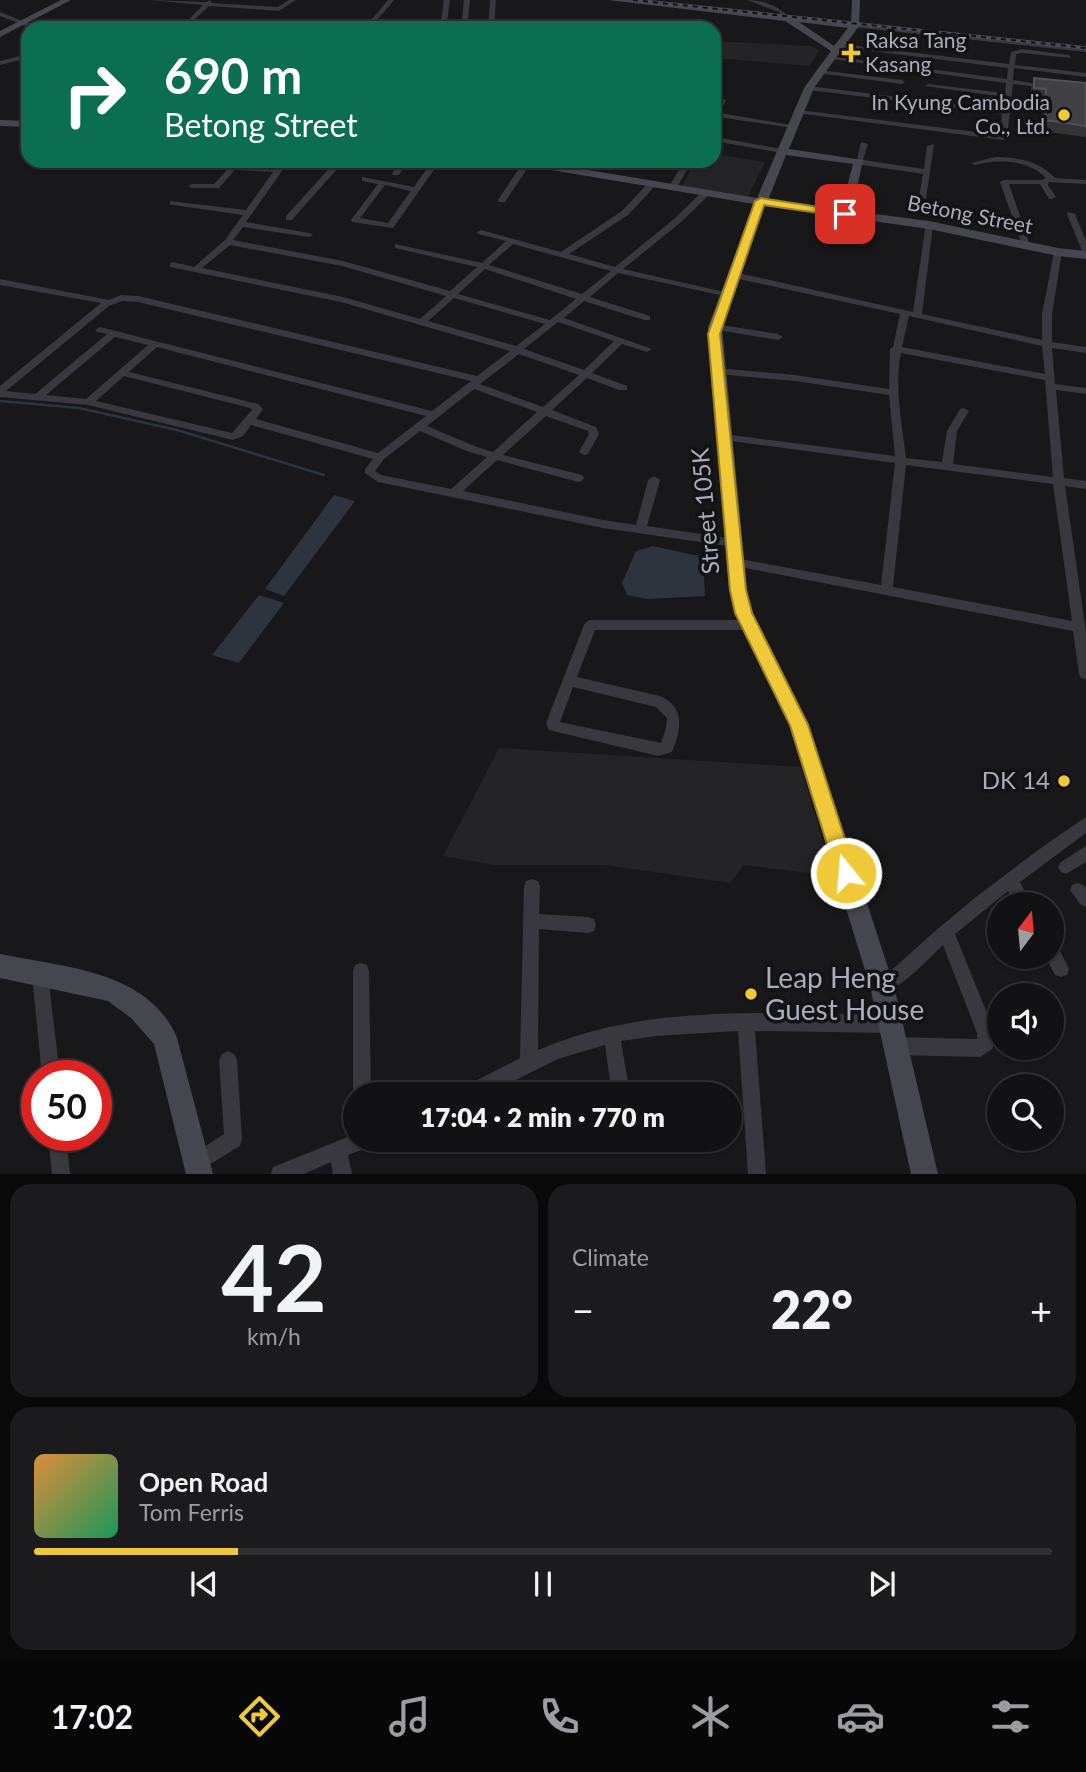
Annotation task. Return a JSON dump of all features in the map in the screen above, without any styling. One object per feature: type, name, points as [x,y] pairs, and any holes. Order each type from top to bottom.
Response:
[{"type":"main road","points":[[27,21],[67,0]]},
{"type":"main road","points":[[612,0],[855,26],[856,0]]},
{"type":"main road","points":[[786,19],[831,57]]},
{"type":"main road","points":[[2,32],[21,24]]},
{"type":"main road","name":"Street 105K","points":[[855,26],[808,88],[761,201],[715,327],[717,371],[738,590],[749,625],[799,725],[882,986],[925,1174]]},
{"type":"main road","points":[[0,123],[21,124]]},
{"type":"main road","points":[[782,151],[859,162],[845,214]]},
{"type":"main road","name":"Betong Street","points":[[564,168],[706,193],[929,225],[1058,252],[1086,253]]},
{"type":"main road","points":[[0,966],[113,990],[139,1009],[165,1038],[199,1168]]},
{"type":"street","points":[[152,0],[279,9],[293,0]]},
{"type":"street","points":[[190,21],[213,0]]},
{"type":"street","points":[[371,21],[391,0]]},
{"type":"street","points":[[444,21],[447,0]]},
{"type":"street","points":[[465,21],[467,0]]},
{"type":"street","points":[[492,21],[493,0]]},
{"type":"street","points":[[750,0],[781,11],[786,19]]},
{"type":"street","points":[[0,14],[21,22]]},
{"type":"street","points":[[855,26],[1086,50]]},
{"type":"street","points":[[721,115],[796,119],[999,139],[1005,136],[1013,53],[1016,51],[1069,57]]},
{"type":"street","points":[[831,57],[1012,66],[1086,75]]},
{"type":"street","points":[[831,57],[1061,88]]},
{"type":"street","points":[[831,57],[902,82]]},
{"type":"street","points":[[0,63],[21,58]]},
{"type":"street","points":[[898,99],[906,69]]},
{"type":"street","points":[[924,103],[930,72]]},
{"type":"street","points":[[928,86],[1009,96]]},
{"type":"street","points":[[808,88],[1007,113]]},
{"type":"street","points":[[721,140],[782,151]]},
{"type":"street","points":[[864,144],[859,162],[927,172]]},
{"type":"street","points":[[923,197],[931,146]]},
{"type":"street","points":[[975,163],[989,160],[1031,163],[1043,168],[1052,197]]},
{"type":"street","points":[[192,186],[207,187],[218,184],[233,168],[277,170]]},
{"type":"street","points":[[289,218],[334,168]]},
{"type":"street","points":[[396,173],[400,168]]},
{"type":"street","points":[[383,182],[354,220],[390,226],[430,168]]},
{"type":"street","points":[[502,200],[525,168]]},
{"type":"street","points":[[673,187],[684,168]]},
{"type":"street","points":[[196,269],[228,242],[277,170]]},
{"type":"street","points":[[365,179],[414,189]]},
{"type":"street","points":[[1026,245],[1004,182],[1086,182]]},
{"type":"street","points":[[562,255],[625,213],[653,183]]},
{"type":"street","points":[[189,205],[207,187]]},
{"type":"street","points":[[706,193],[677,221],[555,321],[380,457],[370,469],[370,473],[378,478],[453,494],[640,530],[734,543]]},
{"type":"street","points":[[173,203],[249,213]]},
{"type":"street","points":[[1071,215],[1086,253]]},
{"type":"street","points":[[240,224],[309,235]]},
{"type":"street","points":[[887,589],[901,460],[894,393],[895,349],[911,314],[929,225]]},
{"type":"street","points":[[481,232],[616,270],[726,295]]},
{"type":"street","points":[[422,322],[511,241]]},
{"type":"street","points":[[228,242],[343,264],[555,321],[647,349]]},
{"type":"street","points":[[398,246],[483,266],[647,318]]},
{"type":"street","points":[[1058,252],[1047,314],[1047,344],[1058,480],[1074,586],[1077,627],[1086,674]]},
{"type":"street","points":[[173,265],[343,300],[518,350],[622,388]]},
{"type":"street","points":[[734,275],[1047,344],[1086,350]]},
{"type":"street","points":[[0,282],[105,300],[106,304]]},
{"type":"street","points":[[0,393],[13,379],[106,304],[118,298],[138,299],[477,383],[592,429],[594,434],[584,452]]},
{"type":"street","points":[[715,327],[778,337]]},
{"type":"street","points":[[100,330],[435,415]]},
{"type":"street","points":[[39,396],[114,333]]},
{"type":"street","points":[[453,494],[620,340]]},
{"type":"street","points":[[88,402],[155,344]]},
{"type":"street","points":[[895,349],[1086,391]]},
{"type":"street","points":[[717,371],[795,378],[894,393]]},
{"type":"street","points":[[0,393],[88,402],[230,436],[236,436],[258,409],[122,373]]},
{"type":"street","points":[[0,377],[13,379]]},
{"type":"street","points":[[947,466],[952,431],[964,411]]},
{"type":"street","points":[[250,421],[380,457]]},
{"type":"street","points":[[420,427],[494,456],[578,478]]},
{"type":"street","points":[[724,436],[1086,485]]},
{"type":"street","points":[[640,530],[654,480]]},
{"type":"street","points":[[735,562],[1077,627]]},
{"type":"street","points":[[569,681],[660,702],[672,711],[676,719],[667,748],[657,750],[554,726],[553,723],[590,625],[749,625]]},
{"type":"street","points":[[882,986],[898,977],[946,932],[1010,880],[1086,824]]},
{"type":"street","points":[[1066,867],[1086,853]]},
{"type":"street","points":[[1010,880],[1017,892]]},
{"type":"street","points":[[528,1063],[532,886]]},
{"type":"street","points":[[531,921],[588,925]]},
{"type":"street","points":[[896,1046],[980,1048],[986,1043],[986,1033],[946,932]]},
{"type":"street","points":[[361,971],[362,1082]]},
{"type":"street","points":[[40,975],[49,1060]]},
{"type":"street","points":[[746,1024],[757,1174]]},
{"type":"street","points":[[491,1082],[528,1063],[585,1041],[650,1027],[891,1024]]},
{"type":"street","points":[[612,1036],[619,1082]]},
{"type":"street","points":[[199,1168],[233,1139],[235,1130],[228,1060]]},
{"type":"street","points":[[280,1174],[343,1149]]},
{"type":"street","points":[[59,1151],[61,1174]]},
{"type":"street","points":[[338,1151],[343,1174]]},
{"type":"shaded area","points":[[721,41],[812,46],[819,50],[810,66],[721,59]]},
{"type":"shaded area","points":[[721,155],[765,162],[748,197],[682,186],[692,168],[721,168]]},
{"type":"shaded area","points":[[334,495],[355,501],[284,596],[265,589]]},
{"type":"shaded area","points":[[653,546],[703,557],[705,596],[647,599],[627,595],[622,583],[636,551]]},
{"type":"shaded area","points":[[259,595],[284,603],[239,663],[212,655]]},
{"type":"shaded area","points":[[499,748],[801,767],[833,876],[744,865],[730,883],[605,865],[495,865],[443,856]]},
{"type":"building","name":"In Kyung Cambodia Co., Ltd.","points":[[1034,78],[1086,83],[1086,126],[1045,120],[1046,89],[1034,88]]},
{"type":"waterway","points":[[0,401],[79,408],[177,430],[324,475]]},
{"type":"railway","points":[[633,0],[1086,48]]},
{"type":"place","name":"Raksa Tang Kasang","points":[[851,53]]},
{"type":"place","name":"In Kyung Cambodia Co., Ltd.","points":[[1064,115]]},
{"type":"place","name":"DK 14","points":[[1064,781]]},
{"type":"place","name":"Leap Heng Guest House","points":[[751,994]]},
{"type":"route","points":[[845,214],[761,201],[714,334],[738,590],[744,613],[799,725],[846,873]]}]
